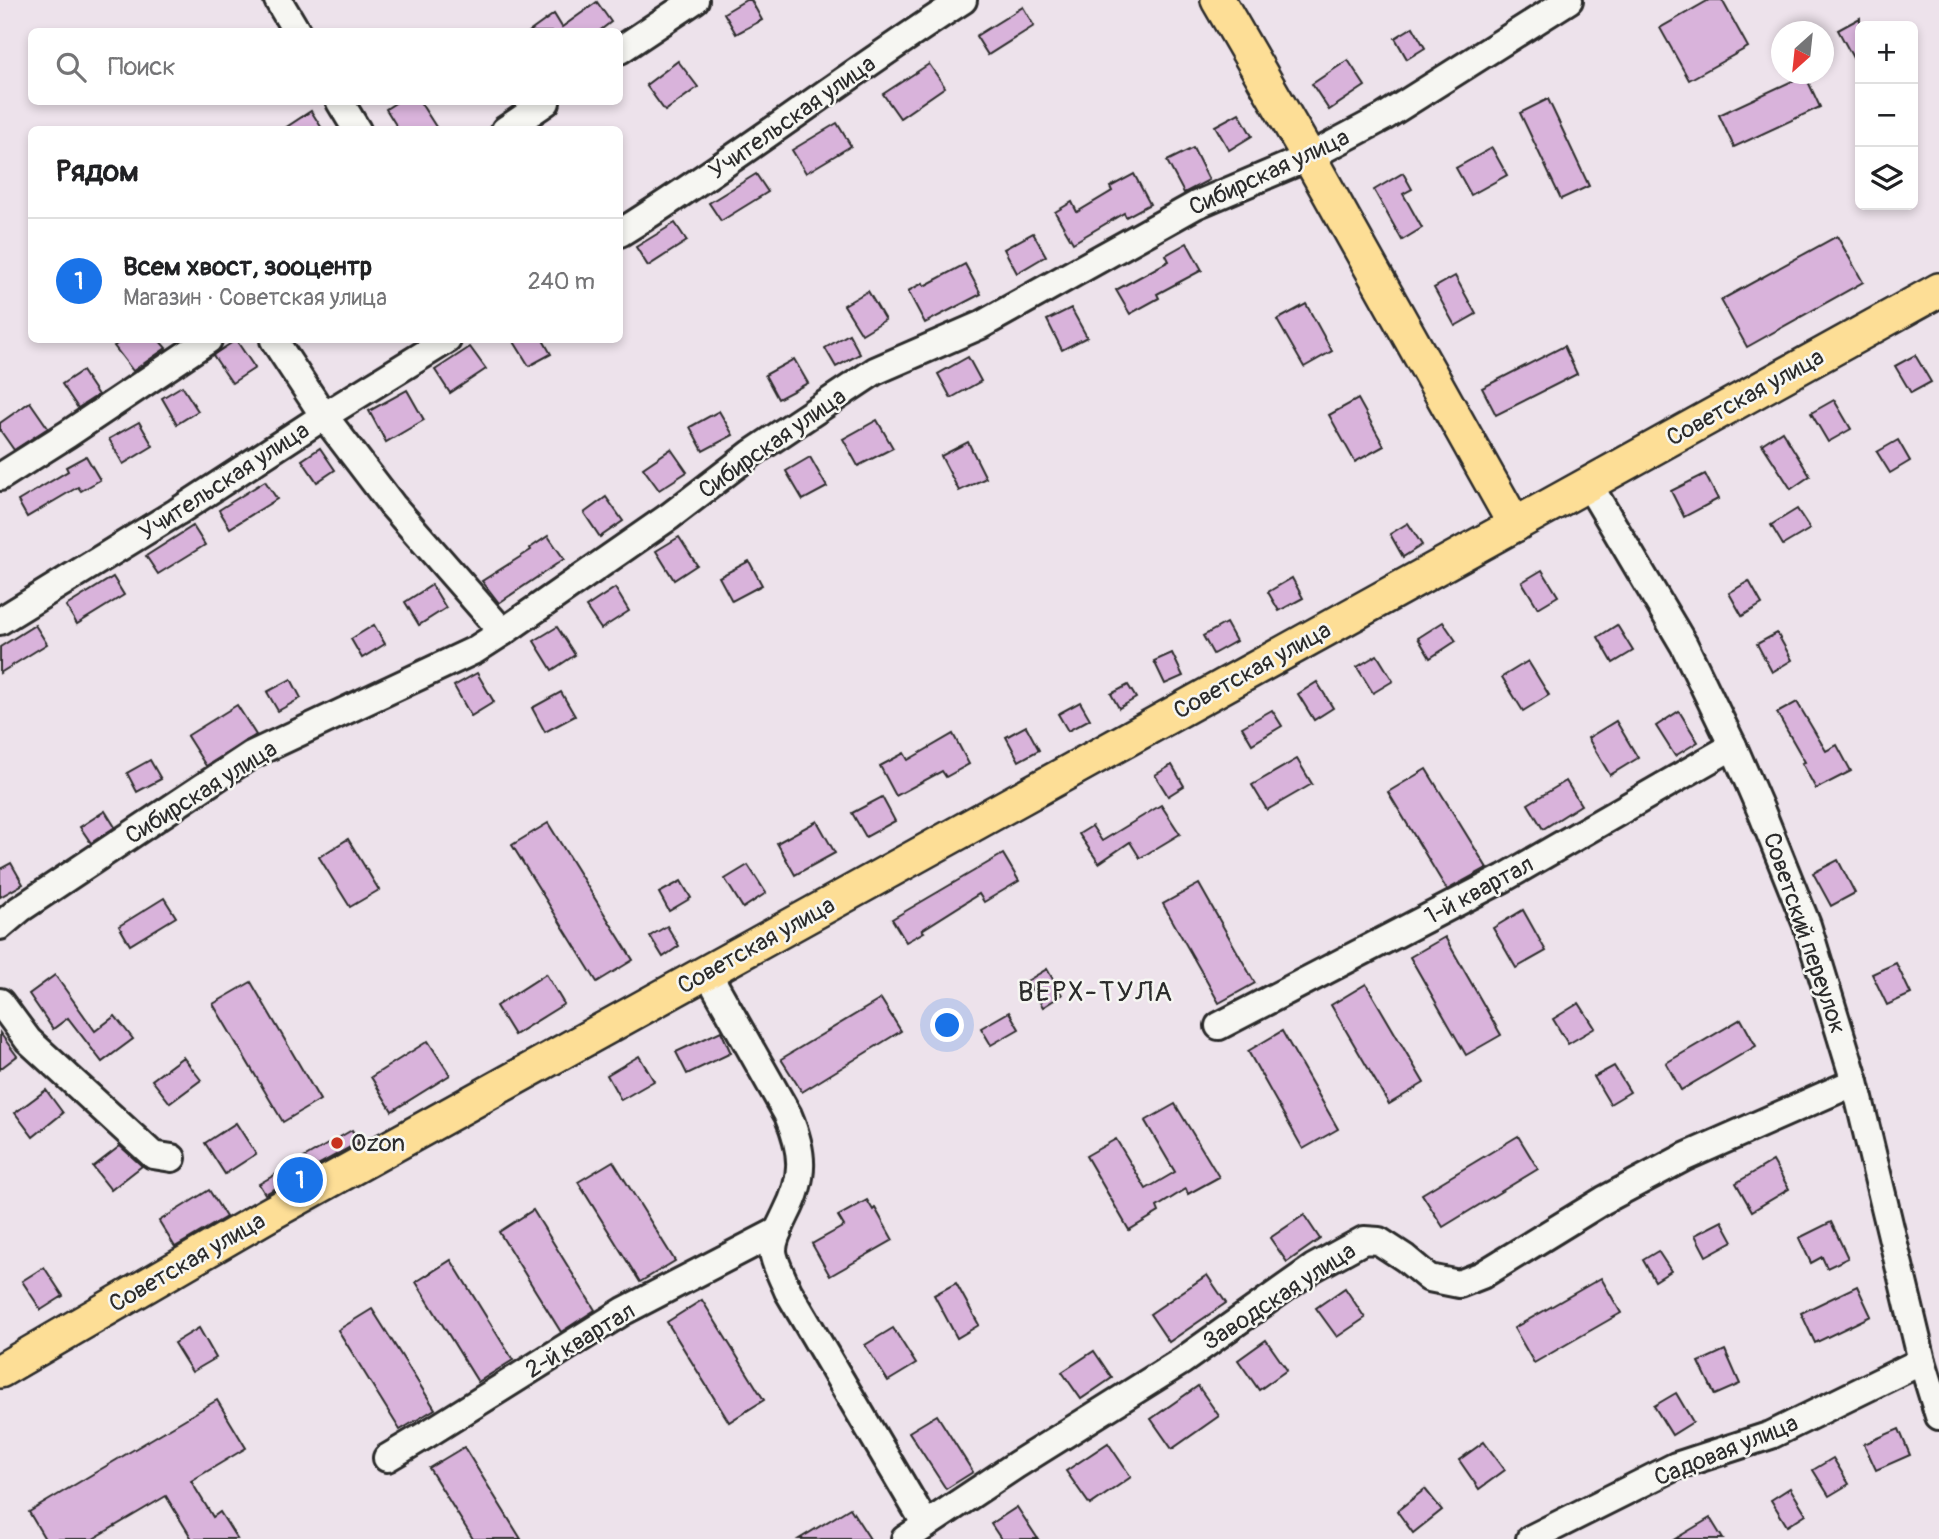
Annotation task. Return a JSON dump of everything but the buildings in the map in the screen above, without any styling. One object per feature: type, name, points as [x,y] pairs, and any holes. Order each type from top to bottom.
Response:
[{"type":"main road","points":[[1218,0],[1309,156],[1515,525]]},
{"type":"main road","name":"Советская улица","points":[[0,1371],[230,1237],[1939,290]]},
{"type":"street","points":[[278,0],[295,28]]},
{"type":"street","points":[[623,48],[695,0]]},
{"type":"street","name":"Учительская улица","points":[[623,231],[681,195],[913,32],[963,0]]},
{"type":"street","name":"Сибирская улица","points":[[0,926],[20,909],[251,755],[475,650],[670,516],[752,453],[875,371],[981,325],[1196,205],[1309,156],[1384,117],[1569,0]]},
{"type":"street","points":[[342,105],[355,126]]},
{"type":"street","points":[[511,126],[541,105]]},
{"type":"street","points":[[0,477],[68,435],[204,343]]},
{"type":"street","points":[[277,343],[324,416],[392,505],[503,632]]},
{"type":"street","name":"Учительская улица","points":[[0,621],[442,343]]},
{"type":"street","name":"Советский переулок","points":[[1588,483],[1684,645],[1734,746],[1807,925],[1855,1082],[1922,1361],[1935,1388],[1939,1416]]},
{"type":"street","name":"1-й квартал","points":[[1219,1026],[1504,878],[1734,746]]},
{"type":"street","points":[[707,972],[788,1115],[798,1139],[801,1169],[794,1199],[778,1231],[773,1251],[788,1291],[915,1532]]},
{"type":"street","points":[[0,1002],[29,1040],[153,1155],[172,1158]]},
{"type":"street","name":"Заводская улица","points":[[915,1532],[1182,1361],[1313,1268],[1364,1240],[1379,1241],[1429,1278],[1458,1284],[1482,1275],[1604,1200],[1685,1157],[1855,1082]]},
{"type":"street","name":"2-й квартал","points":[[387,1458],[624,1311],[778,1231]]},
{"type":"street","name":"Садовая улица","points":[[1530,1539],[1676,1466],[1771,1436],[1922,1361]]},
{"type":"place","name":"Ozon","points":[[337,1143]]},
{"type":"place","name":"Всем хвост, зооцентр","points":[[300,1180]]},
{"type":"district","name":"ВЕРХ-ТУЛА","points":[[1096,991]]}]
